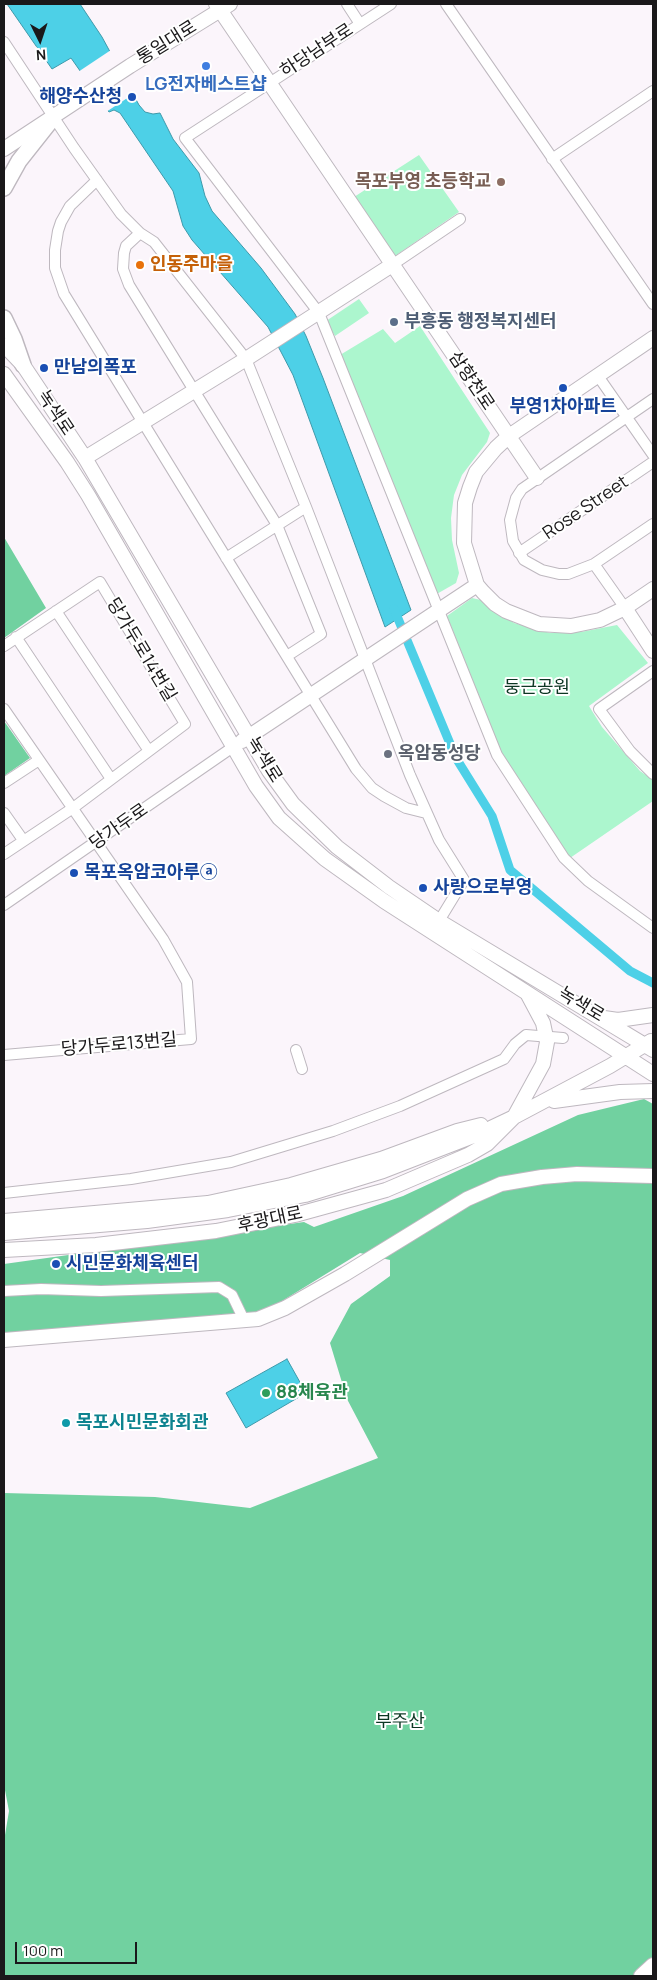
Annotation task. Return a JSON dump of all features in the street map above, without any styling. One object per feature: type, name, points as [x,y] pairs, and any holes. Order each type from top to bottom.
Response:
[{"type":"main road","points":[[4,188],[19,161],[59,114]]},
{"type":"main road","points":[[4,318],[14,339],[22,366]]},
{"type":"street","points":[[347,4],[360,24]]},
{"type":"street","name":"하당남부로","points":[[317,314],[185,138],[391,4]]},
{"type":"street","points":[[446,4],[653,304]]},
{"type":"street","name":"통일대로","points":[[59,114],[222,6]]},
{"type":"street","name":"삼향천로","points":[[222,6],[269,82],[537,478]]},
{"type":"street","points":[[4,42],[59,114],[97,180],[121,214],[154,242],[249,357],[306,507],[369,658],[410,775],[439,840],[464,880],[439,921]]},
{"type":"street","points":[[552,159],[653,91]]},
{"type":"street","points":[[4,149],[59,114]]},
{"type":"street","points":[[97,180],[77,197],[61,222],[55,250],[56,276],[66,297],[356,769],[372,788],[395,803],[426,813]]},
{"type":"street","points":[[85,458],[317,314],[392,266],[460,219]]},
{"type":"street","points":[[140,232],[126,246],[122,260],[124,276],[128,285],[277,525],[321,634],[287,656]]},
{"type":"street","points":[[317,314],[493,748],[536,818],[564,858],[588,882],[651,924]]},
{"type":"street","points":[[653,338],[509,436],[484,461],[476,472],[465,504],[464,543],[477,585],[495,604],[506,612],[523,619],[549,626],[588,624],[625,608],[653,589]]},
{"type":"street","name":"녹색로","points":[[4,345],[22,366],[85,458],[269,771],[293,804],[337,847],[389,887],[439,921],[600,1017],[651,1045]]},
{"type":"street","name":"녹색로","points":[[4,374],[67,462],[88,495],[256,786],[280,818],[325,859],[384,901],[653,1074]]},
{"type":"street","points":[[598,376],[653,455]]},
{"type":"street","points":[[653,399],[522,489],[516,498],[510,530],[519,553],[534,567],[551,573],[568,574],[594,564],[653,524]]},
{"type":"street","name":"Rose Street","points":[[519,553],[653,462]]},
{"type":"street","points":[[226,558],[306,507]]},
{"type":"street","points":[[594,564],[653,651]]},
{"type":"street","name":"당가두로14번길","points":[[4,646],[100,582],[185,724],[72,808],[4,854]]},
{"type":"street","points":[[233,747],[477,585]]},
{"type":"street","points":[[56,611],[149,751]]},
{"type":"street","points":[[16,637],[111,779]]},
{"type":"street","points":[[653,671],[598,709],[630,751],[653,774]]},
{"type":"street","points":[[4,709],[96,842]]},
{"type":"street","name":"당가두로","points":[[4,905],[233,747]]},
{"type":"street","points":[[4,783],[39,760]]},
{"type":"street","points":[[4,813],[23,840]]},
{"type":"street","name":"당가두로13번길","points":[[4,1055],[191,1038],[187,982],[162,939],[96,842]]},
{"type":"street","points":[[514,1117],[543,1064],[547,1042],[543,1023],[527,992]]},
{"type":"street","points":[[600,1017],[618,1020],[653,1015]]},
{"type":"street","points":[[4,1194],[131,1179],[231,1162],[333,1130],[400,1106],[504,1059],[515,1044],[526,1035],[563,1038]]},
{"type":"street","name":"후광대로","points":[[4,1233],[147,1221],[228,1210],[305,1195],[383,1171],[476,1135],[543,1102],[625,1056],[651,1045]]},
{"type":"street","points":[[296,1050],[302,1069]]},
{"type":"street","points":[[543,1102],[620,1092],[653,1091]]},
{"type":"street","name":"후광대로","points":[[4,1221],[208,1203],[291,1185],[381,1159],[456,1131],[514,1117]]},
{"type":"street","name":"후광대로","points":[[4,1242],[63,1233],[155,1227],[237,1216],[297,1203],[385,1177],[483,1139],[514,1117]]},
{"type":"street","name":"후광대로","points":[[4,1250],[96,1245],[216,1231],[295,1215],[386,1190],[468,1155],[487,1144],[514,1117]]},
{"type":"street","points":[[4,1340],[258,1319],[285,1308],[345,1274],[467,1199],[501,1184],[542,1177],[577,1174],[653,1176]]},
{"type":"street","points":[[4,1291],[41,1289],[101,1291],[219,1287],[232,1295],[244,1320]]},
{"type":"street","points":[[640,1976],[653,1965]]},
{"type":"green space","points":[[419,155],[459,212],[395,256],[354,197]]},
{"type":"green space","points":[[359,299],[369,313],[335,336],[326,321]]},
{"type":"green space","points":[[420,326],[490,433],[487,442],[462,475],[454,495],[451,518],[452,540],[459,573],[456,583],[435,595],[340,355],[383,329],[395,343]]},
{"type":"green space","points":[[4,537],[46,608],[4,638]]},
{"type":"green space","name":"둥근공원","points":[[472,598],[481,600],[514,623],[550,633],[581,632],[617,625],[648,663],[589,706],[602,727],[640,771],[653,780],[653,801],[570,858],[505,761],[447,616]]},
{"type":"green space","points":[[4,721],[30,758],[4,776]]},
{"type":"green space","name":"부주산","points":[[644,1099],[653,1104],[653,1975],[4,1976],[4,1841],[9,1811],[4,1785],[4,1493],[155,1497],[250,1508],[378,1458],[347,1399],[330,1343],[351,1304],[390,1276],[390,1260],[360,1253],[274,1306],[255,1312],[215,1318],[4,1333],[4,1264],[304,1222],[314,1227],[403,1196],[578,1115]]},
{"type":"water","points":[[7,4],[80,4],[102,37],[139,105],[145,112],[160,113],[173,139],[199,173],[205,196],[212,211],[261,268],[295,314],[323,378],[411,610],[385,627],[293,375],[268,327],[192,240],[183,226],[173,191],[120,113],[114,110],[109,112],[71,58],[52,69]]},
{"type":"water","name":"88체육관","points":[[287,1359],[306,1393],[246,1428],[226,1393]]},
{"type":"pier","points":[[111,50],[135,93],[106,112],[78,72]]},
{"type":"waterway","points":[[394,609],[456,758],[492,816],[510,870],[630,971],[653,983]]},
{"type":"place","name":"LG전자베스트샵","points":[[206,66]]},
{"type":"place","name":"해양수산청","points":[[132,97]]},
{"type":"place","name":"목포부영 초등학교","points":[[501,182]]},
{"type":"place","name":"인동주마을","points":[[140,265]]},
{"type":"place","name":"부흥동 행정복지센터","points":[[394,322]]},
{"type":"place","name":"만남의폭포","points":[[44,368]]},
{"type":"place","name":"부영1차아파트","points":[[563,388]]},
{"type":"place","name":"옥암동성당","points":[[388,754]]},
{"type":"place","name":"목포옥암코아루ⓐ","points":[[74,873]]},
{"type":"place","name":"사랑으로부영","points":[[423,888]]},
{"type":"place","name":"시민문화체육센터","points":[[56,1264]]},
{"type":"place","name":"88체육관","points":[[266,1393]]},
{"type":"place","name":"목포시민문화회관","points":[[66,1423]]}]
